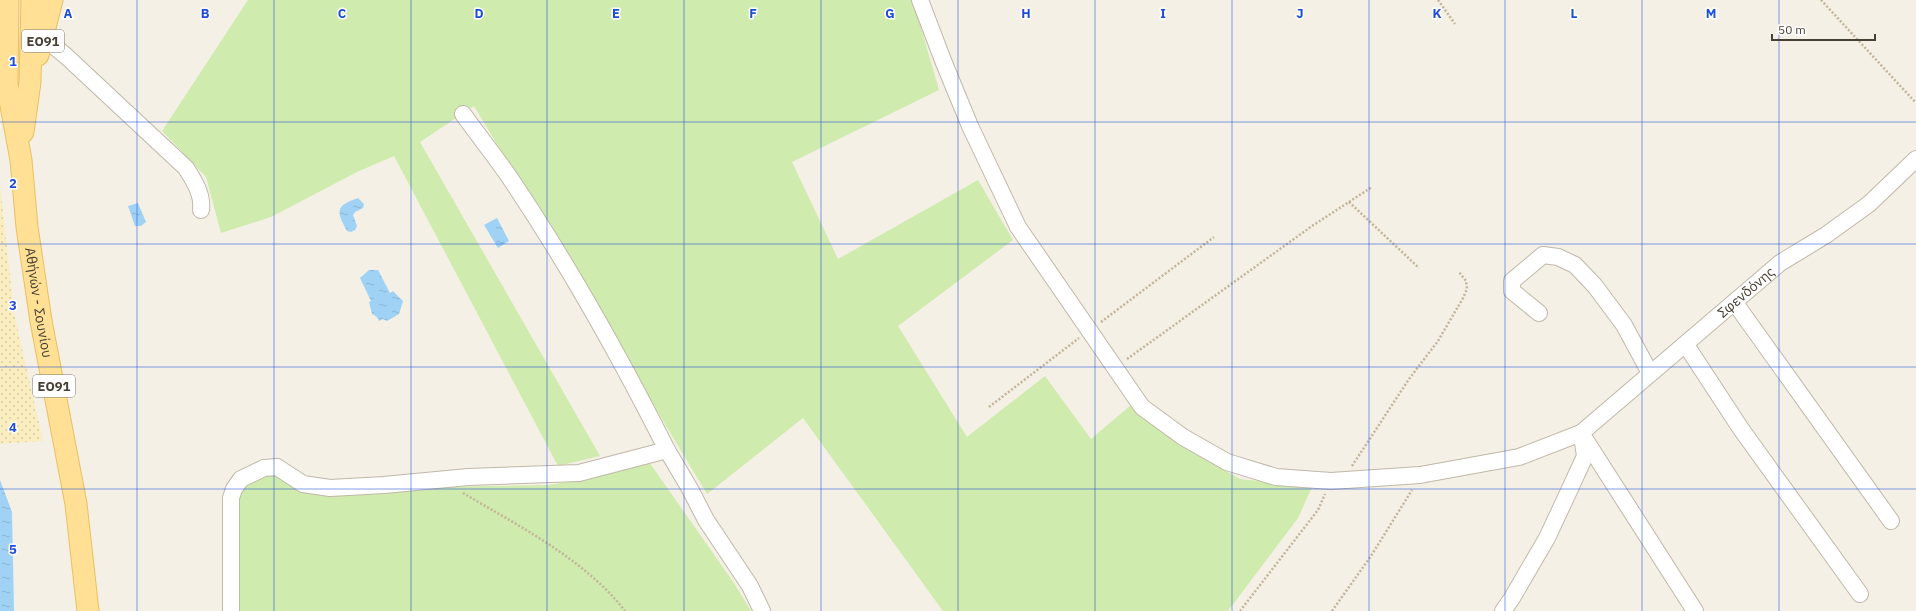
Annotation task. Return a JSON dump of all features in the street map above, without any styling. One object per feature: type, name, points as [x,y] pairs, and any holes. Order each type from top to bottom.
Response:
[{"type":"main road","name":"Αθήνών - Σουνίου","points":[[8,0],[7,84],[20,160],[27,227],[41,321],[76,504],[88,611]]},
{"type":"main road","name":"Αθήνών - Σουνίου","points":[[20,160],[25,108],[30,82],[32,0]]},
{"type":"main road","name":"ΕΟ91","points":[[30,82],[44,38],[52,0]]},
{"type":"street","points":[[920,0],[958,98],[1018,227],[1142,407],[1183,437],[1226,462],[1276,477],[1337,481],[1420,475],[1519,457],[1582,433]]},
{"type":"street","points":[[44,38],[66,56],[186,168],[197,185],[202,204],[201,210]]},
{"type":"street","points":[[463,114],[509,177],[540,224],[604,330],[667,450],[706,520],[750,586],[762,611]]},
{"type":"street","name":"Σφενδόνης","points":[[1582,433],[1650,373],[1686,345],[1780,264],[1826,235],[1869,204],[1916,159]]},
{"type":"street","points":[[1539,313],[1512,291],[1512,281],[1542,255],[1558,257],[1575,265],[1594,286],[1624,325],[1650,373]]},
{"type":"street","points":[[1735,303],[1891,521]]},
{"type":"street","points":[[1686,345],[1741,429],[1860,594]]},
{"type":"street","points":[[1503,611],[1547,538],[1585,456],[1582,433]]},
{"type":"street","points":[[1582,433],[1695,611]]},
{"type":"street","points":[[231,611],[231,498],[234,489],[241,479],[264,468],[277,467],[303,484],[317,487],[384,485],[468,477],[579,474],[667,450]]},
{"type":"path","points":[[1438,0],[1455,24]]},
{"type":"path","points":[[1821,0],[1916,103]]},
{"type":"path","points":[[1114,368],[1312,226],[1372,187]]},
{"type":"path","points":[[1349,202],[1419,268]]},
{"type":"path","points":[[1240,611],[1318,510],[1409,379],[1438,341],[1464,298],[1467,289],[1466,281],[1459,272]]},
{"type":"path","points":[[1332,611],[1371,556],[1420,475]]},
{"type":"path","points":[[442,480],[583,568],[625,611]]},
{"type":"green space","points":[[248,0],[913,0],[939,90],[792,162],[838,259],[978,180],[1013,240],[898,326],[967,437],[1045,376],[1091,439],[1131,405],[1187,448],[1240,479],[1312,487],[1298,518],[1228,611],[943,611],[803,418],[707,494],[474,106],[420,142],[600,456],[558,466],[394,156],[357,172],[271,217],[221,233],[206,177],[162,131]]},
{"type":"green space","points":[[649,462],[734,583],[751,611],[240,611],[236,494],[240,486],[276,471],[307,489],[548,485],[590,479],[616,468]]},
{"type":"sand","points":[[0,184],[14,313],[43,441],[0,444]]},
{"type":"water","points":[[358,198],[364,204],[363,208],[355,212],[353,215],[357,226],[355,230],[351,232],[347,231],[341,219],[340,210],[345,204]]},
{"type":"water","points":[[138,203],[146,222],[141,226],[135,226],[128,206]]},
{"type":"water","points":[[497,218],[509,241],[498,248],[484,225]]},
{"type":"water","points":[[369,270],[378,270],[390,293],[393,291],[403,301],[399,314],[387,321],[383,319],[379,321],[377,317],[372,314],[369,302],[371,301],[360,278]]},
{"type":"water","points":[[0,480],[12,512],[14,611],[0,611]]}]
